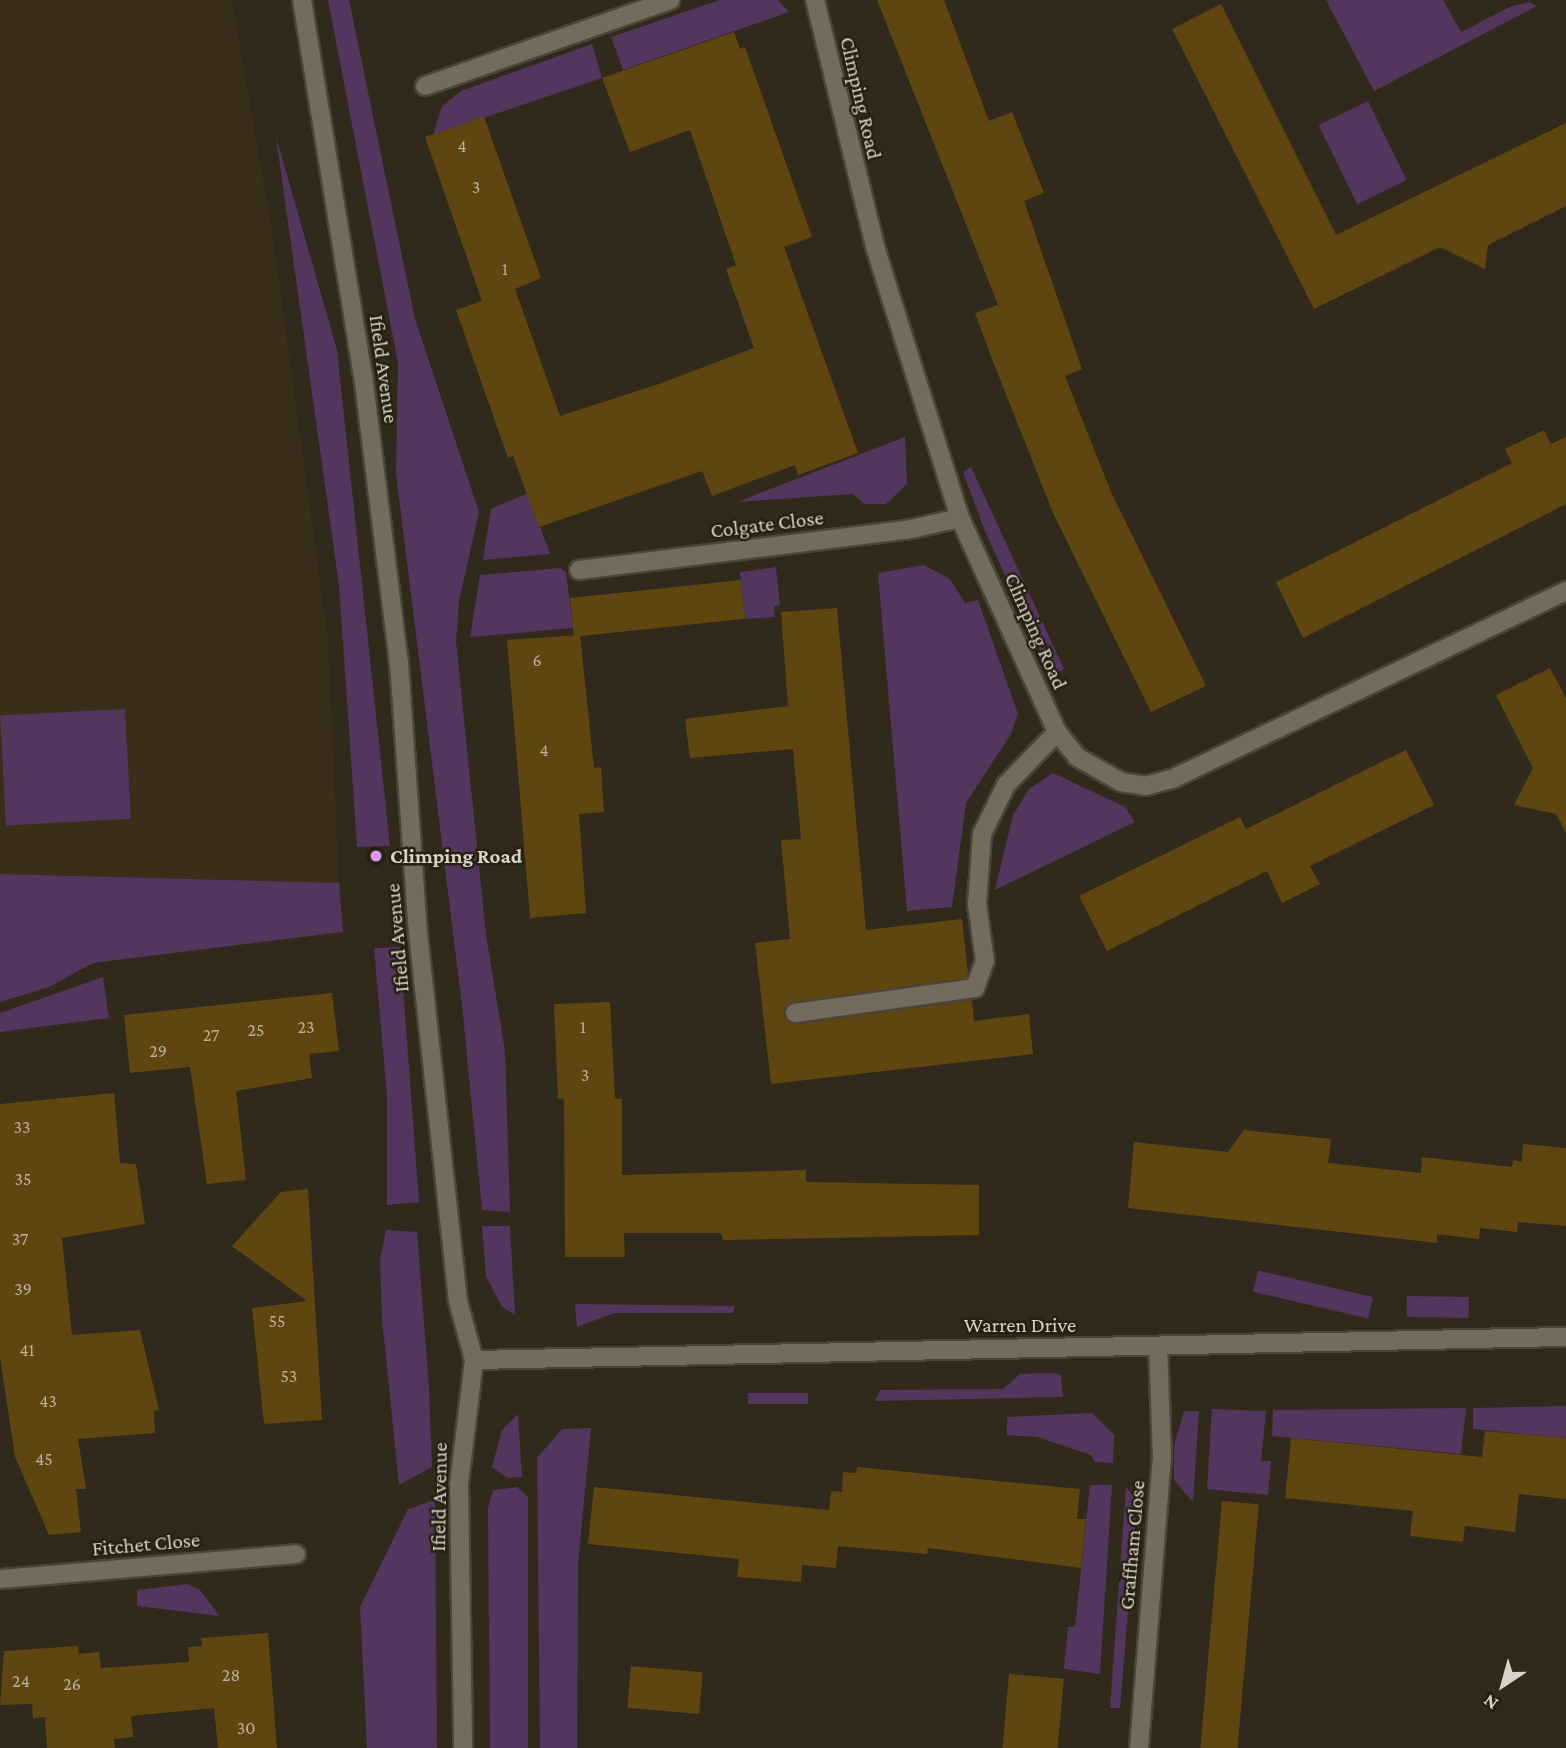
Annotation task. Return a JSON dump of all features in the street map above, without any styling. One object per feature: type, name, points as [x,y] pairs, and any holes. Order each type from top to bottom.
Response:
[{"type":"street","name":"Ifield Avenue","points":[[302,0],[365,389],[398,662],[418,933],[458,1301],[474,1360],[459,1484],[463,1748]]},
{"type":"street","points":[[425,86],[670,0]]},
{"type":"street","name":"Climping Road","points":[[815,0],[876,250],[960,518],[1056,732],[1077,757],[1121,782],[1145,786],[1172,779],[1566,590]]},
{"type":"street","name":"Colgate Close","points":[[579,570],[906,530],[960,518]]},
{"type":"street","points":[[795,1013],[975,988],[985,961],[977,904],[982,834],[1006,785],[1056,732]]},
{"type":"street","name":"Warren Drive","points":[[474,1360],[1566,1337]]},
{"type":"street","name":"Graffham Close","points":[[1139,1748],[1162,1458],[1158,1346]]},
{"type":"street","name":"Fitchet Close","points":[[0,1579],[296,1555]]},
{"type":"shaded area","points":[[0,0],[232,0],[272,231],[328,639],[339,883],[0,874]]},
{"type":"shaded area","points":[[328,0],[349,0],[415,319],[479,512],[459,601],[456,641],[486,935],[505,1051],[510,1212],[482,1210],[462,1005],[396,473],[398,363]]},
{"type":"shaded area","points":[[720,0],[778,0],[789,12],[623,70],[611,37]]},
{"type":"shaded area","points":[[1326,0],[1443,0],[1461,32],[1512,6],[1530,2],[1537,6],[1374,91]]},
{"type":"shaded area","points":[[592,44],[602,78],[433,135],[442,106],[461,91]]},
{"type":"shaded area","points":[[1368,101],[1407,180],[1357,204],[1319,125]]},
{"type":"shaded area","points":[[276,137],[337,350],[390,846],[357,847],[339,585]]},
{"type":"shaded area","points":[[905,437],[907,484],[886,504],[864,504],[853,494],[737,502]]},
{"type":"shaded area","points":[[971,467],[1064,669],[1051,676],[985,531],[963,472]]},
{"type":"shaded area","points":[[528,493],[550,554],[483,560],[491,509]]},
{"type":"shaded area","points":[[924,565],[950,579],[965,603],[978,600],[1018,714],[1011,734],[966,803],[952,907],[907,911],[878,573]]},
{"type":"shaded area","points":[[776,567],[780,605],[774,606],[775,617],[745,619],[740,572]]},
{"type":"shaded area","points":[[560,568],[566,572],[573,628],[470,637],[480,575]]},
{"type":"shaded area","points":[[125,709],[131,819],[6,825],[0,716]]},
{"type":"shaded area","points":[[1053,773],[1125,807],[1135,822],[995,890],[1013,815],[1029,789]]},
{"type":"shaded area","points":[[0,874],[339,883],[343,932],[93,963],[49,987],[0,1002]]},
{"type":"shaded area","points":[[400,947],[419,1202],[387,1205],[387,1096],[374,948]]},
{"type":"shaded area","points":[[103,977],[109,1018],[0,1032],[0,1013]]},
{"type":"shaded area","points":[[482,1226],[510,1226],[515,1315],[502,1307],[486,1276]]},
{"type":"shaded area","points":[[386,1230],[417,1232],[429,1388],[432,1467],[399,1485],[382,1319],[380,1260]]},
{"type":"shaded area","points":[[1258,1270],[1373,1297],[1368,1318],[1253,1292]]},
{"type":"shaded area","points":[[1407,1296],[1469,1297],[1469,1318],[1407,1317]]},
{"type":"shaded area","points":[[575,1304],[735,1306],[733,1313],[614,1313],[577,1327]]},
{"type":"shaded area","points":[[1020,1374],[1061,1375],[1063,1397],[875,1401],[880,1390],[1003,1389]]},
{"type":"shaded area","points":[[748,1393],[808,1393],[808,1404],[748,1404]]},
{"type":"shaded area","points":[[1566,1406],[1566,1438],[1473,1429],[1473,1408]]},
{"type":"shaded area","points":[[1466,1408],[1461,1454],[1272,1436],[1273,1410]]},
{"type":"shaded area","points":[[1212,1409],[1266,1411],[1261,1461],[1271,1461],[1268,1495],[1207,1489]]},
{"type":"shaded area","points":[[1184,1411],[1199,1411],[1193,1502],[1174,1480],[1174,1446]]},
{"type":"shaded area","points":[[1092,1413],[1114,1435],[1113,1463],[1095,1462],[1091,1455],[1037,1437],[1007,1435],[1007,1417]]},
{"type":"shaded area","points":[[518,1414],[522,1477],[507,1478],[492,1467],[502,1430]]},
{"type":"shaded area","points":[[591,1428],[578,1564],[577,1748],[540,1748],[537,1458],[562,1429]]},
{"type":"shaded area","points":[[1090,1485],[1112,1485],[1100,1674],[1064,1669],[1068,1627],[1075,1627]]},
{"type":"shaded area","points":[[517,1487],[528,1497],[528,1748],[490,1748],[488,1508],[493,1490]]},
{"type":"shaded area","points":[[1126,1487],[1137,1501],[1120,1708],[1110,1708]]},
{"type":"shaded area","points":[[435,1500],[437,1748],[367,1748],[360,1607],[408,1509]]},
{"type":"shaded area","points":[[187,1584],[200,1590],[220,1616],[137,1606],[137,1590]]},
{"type":"building","points":[[877,0],[944,0],[989,121],[1012,112],[1044,193],[1024,201],[1082,369],[1065,376],[1111,492],[1206,686],[1151,712],[1053,513],[992,359],[975,313],[998,305]]},
{"type":"building","points":[[1221,4],[1336,235],[1566,123],[1566,206],[1488,245],[1485,269],[1440,247],[1314,309],[1172,29]]},
{"type":"building","points":[[734,32],[740,49],[745,47],[812,237],[784,247],[858,453],[798,475],[795,465],[712,496],[702,471],[539,527],[513,456],[508,458],[456,310],[482,301],[425,137],[484,117],[541,278],[515,289],[560,416],[659,384],[754,348],[726,269],[736,265],[690,130],[630,152],[602,78]]},
{"type":"building","points":[[1544,430],[1551,444],[1566,437],[1566,504],[1303,638],[1276,582],[1512,463],[1505,449]]},
{"type":"building","points":[[741,580],[745,619],[574,637],[570,598]]},
{"type":"building","points":[[837,608],[866,930],[962,919],[968,973],[967,978],[793,1002],[785,1008],[786,1019],[797,1024],[972,1000],[974,1021],[1029,1014],[1033,1054],[771,1084],[755,943],[790,939],[781,840],[801,839],[793,749],[690,758],[685,719],[788,706],[781,612]]},
{"type":"building","points":[[580,635],[594,768],[601,767],[604,812],[579,814],[586,913],[530,918],[507,640]]},
{"type":"building","points":[[1550,668],[1566,698],[1566,833],[1556,814],[1514,805],[1533,768],[1496,695]]},
{"type":"building","points":[[1406,750],[1434,805],[1310,866],[1320,884],[1282,903],[1267,871],[1107,951],[1079,896],[1240,817],[1246,829]]},
{"type":"building","points":[[332,993],[339,1051],[309,1054],[312,1078],[236,1091],[246,1180],[207,1184],[190,1067],[130,1073],[124,1015]]},
{"type":"building","points":[[610,1002],[615,1098],[622,1099],[622,1175],[806,1170],[806,1182],[979,1185],[979,1235],[723,1240],[721,1233],[624,1233],[625,1257],[565,1257],[564,1098],[558,1099],[554,1004]]},
{"type":"building","points":[[114,1093],[120,1163],[136,1164],[145,1224],[62,1238],[72,1335],[140,1330],[159,1410],[154,1411],[155,1433],[78,1439],[86,1489],[76,1489],[81,1532],[49,1535],[15,1457],[0,1357],[0,1104]]},
{"type":"building","points":[[1244,1130],[1331,1139],[1328,1163],[1421,1173],[1422,1157],[1512,1167],[1513,1160],[1522,1162],[1523,1144],[1566,1148],[1566,1226],[1518,1222],[1517,1232],[1480,1228],[1479,1239],[1437,1234],[1437,1243],[1128,1208],[1134,1142],[1228,1152]]},
{"type":"building","points":[[308,1189],[322,1420],[264,1424],[252,1308],[307,1301],[232,1246],[281,1192]]},
{"type":"building","points":[[1485,1431],[1566,1438],[1566,1499],[1519,1494],[1515,1532],[1465,1526],[1463,1542],[1410,1536],[1413,1511],[1285,1498],[1291,1438],[1482,1457]]},
{"type":"building","points":[[857,1467],[1080,1489],[1077,1519],[1086,1519],[1081,1568],[928,1548],[927,1554],[838,1546],[836,1568],[802,1565],[801,1582],[737,1577],[739,1559],[588,1544],[594,1487],[829,1510],[831,1491],[842,1492],[843,1472],[856,1473]]},
{"type":"building","points":[[1222,1501],[1259,1504],[1238,1748],[1200,1748]]},
{"type":"building","points":[[268,1633],[277,1748],[218,1748],[214,1708],[131,1716],[133,1737],[114,1739],[115,1748],[47,1748],[45,1717],[33,1718],[32,1704],[0,1705],[4,1651],[78,1646],[79,1654],[99,1652],[101,1668],[189,1662],[188,1647],[202,1646],[201,1638]]},
{"type":"building","points":[[631,1666],[703,1672],[699,1714],[627,1708]]},
{"type":"building","points":[[1009,1674],[1064,1679],[1058,1748],[1003,1748]]},
{"type":"place","name":"Climping Road","points":[[376,856]]}]
